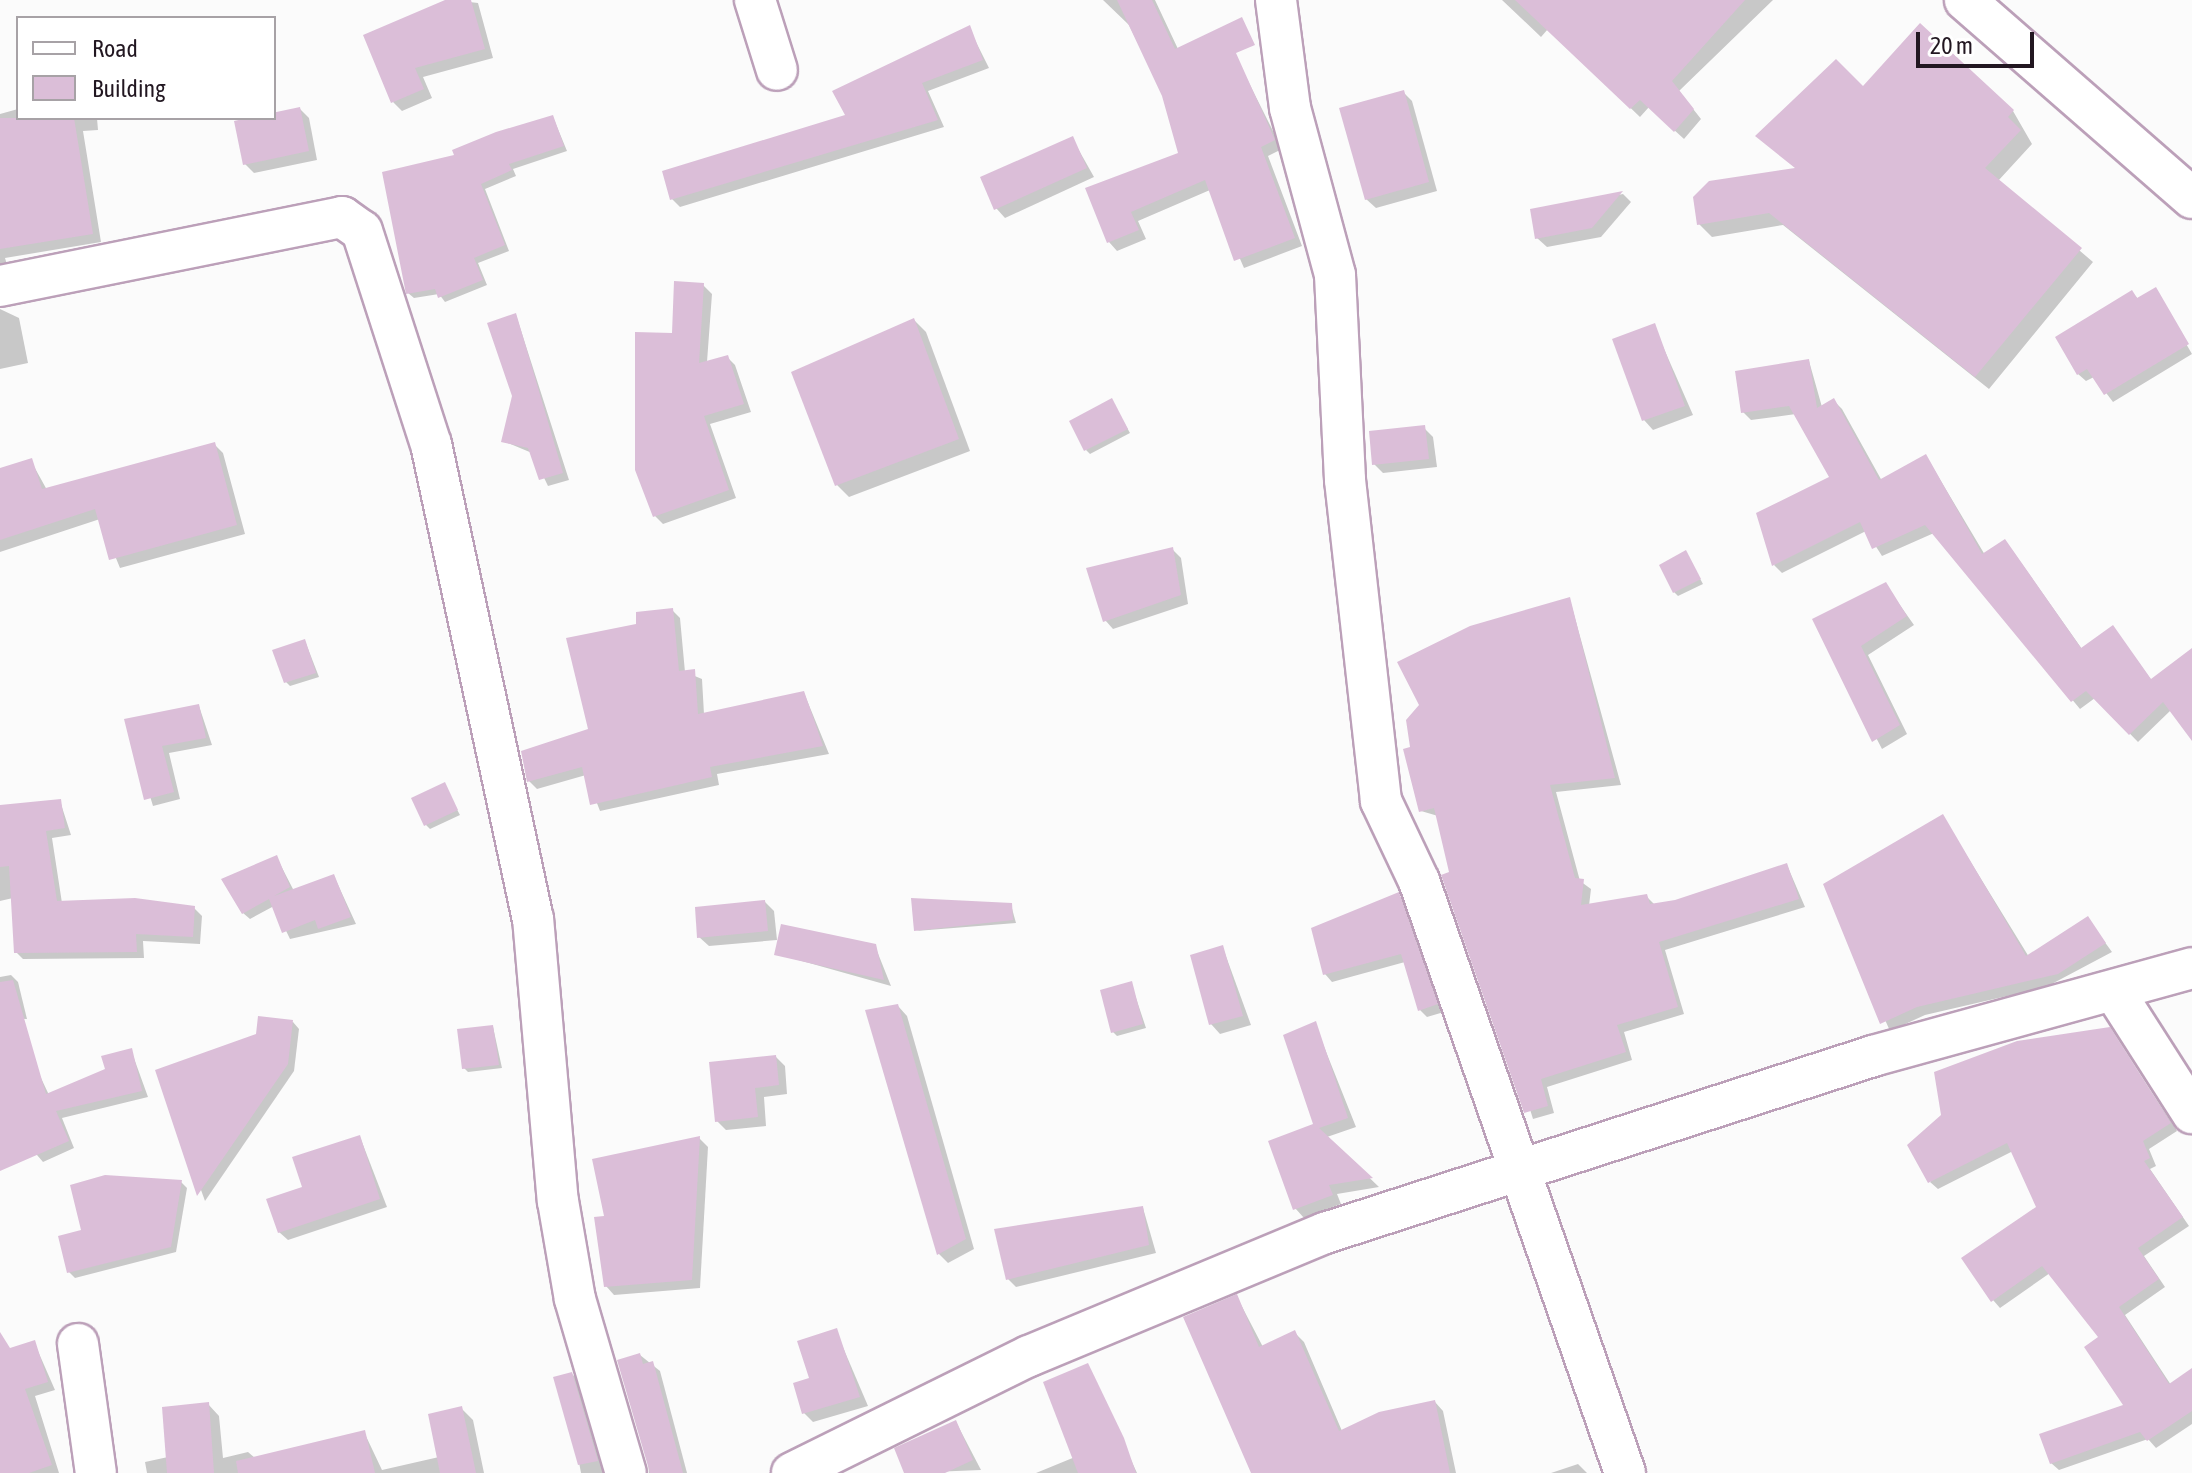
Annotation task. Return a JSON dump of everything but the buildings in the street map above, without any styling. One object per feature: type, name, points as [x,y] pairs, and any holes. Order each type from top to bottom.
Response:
[{"type":"street","points":[[755,0],[777,70]]},
{"type":"street","points":[[1276,0],[1290,108],[1335,275],[1345,480],[1375,773],[1625,1473]]},
{"type":"street","points":[[1965,0],[2192,198]]},
{"type":"street","points":[[0,286],[342,217],[362,231],[431,444],[533,918],[558,1201],[575,1299],[626,1473]]},
{"type":"street","points":[[792,1473],[941,1396],[1255,1258],[1520,1174],[1873,1056],[2192,968]]},
{"type":"street","points":[[2114,991],[2192,1113]]},
{"type":"street","points":[[78,1344],[96,1473]]}]
